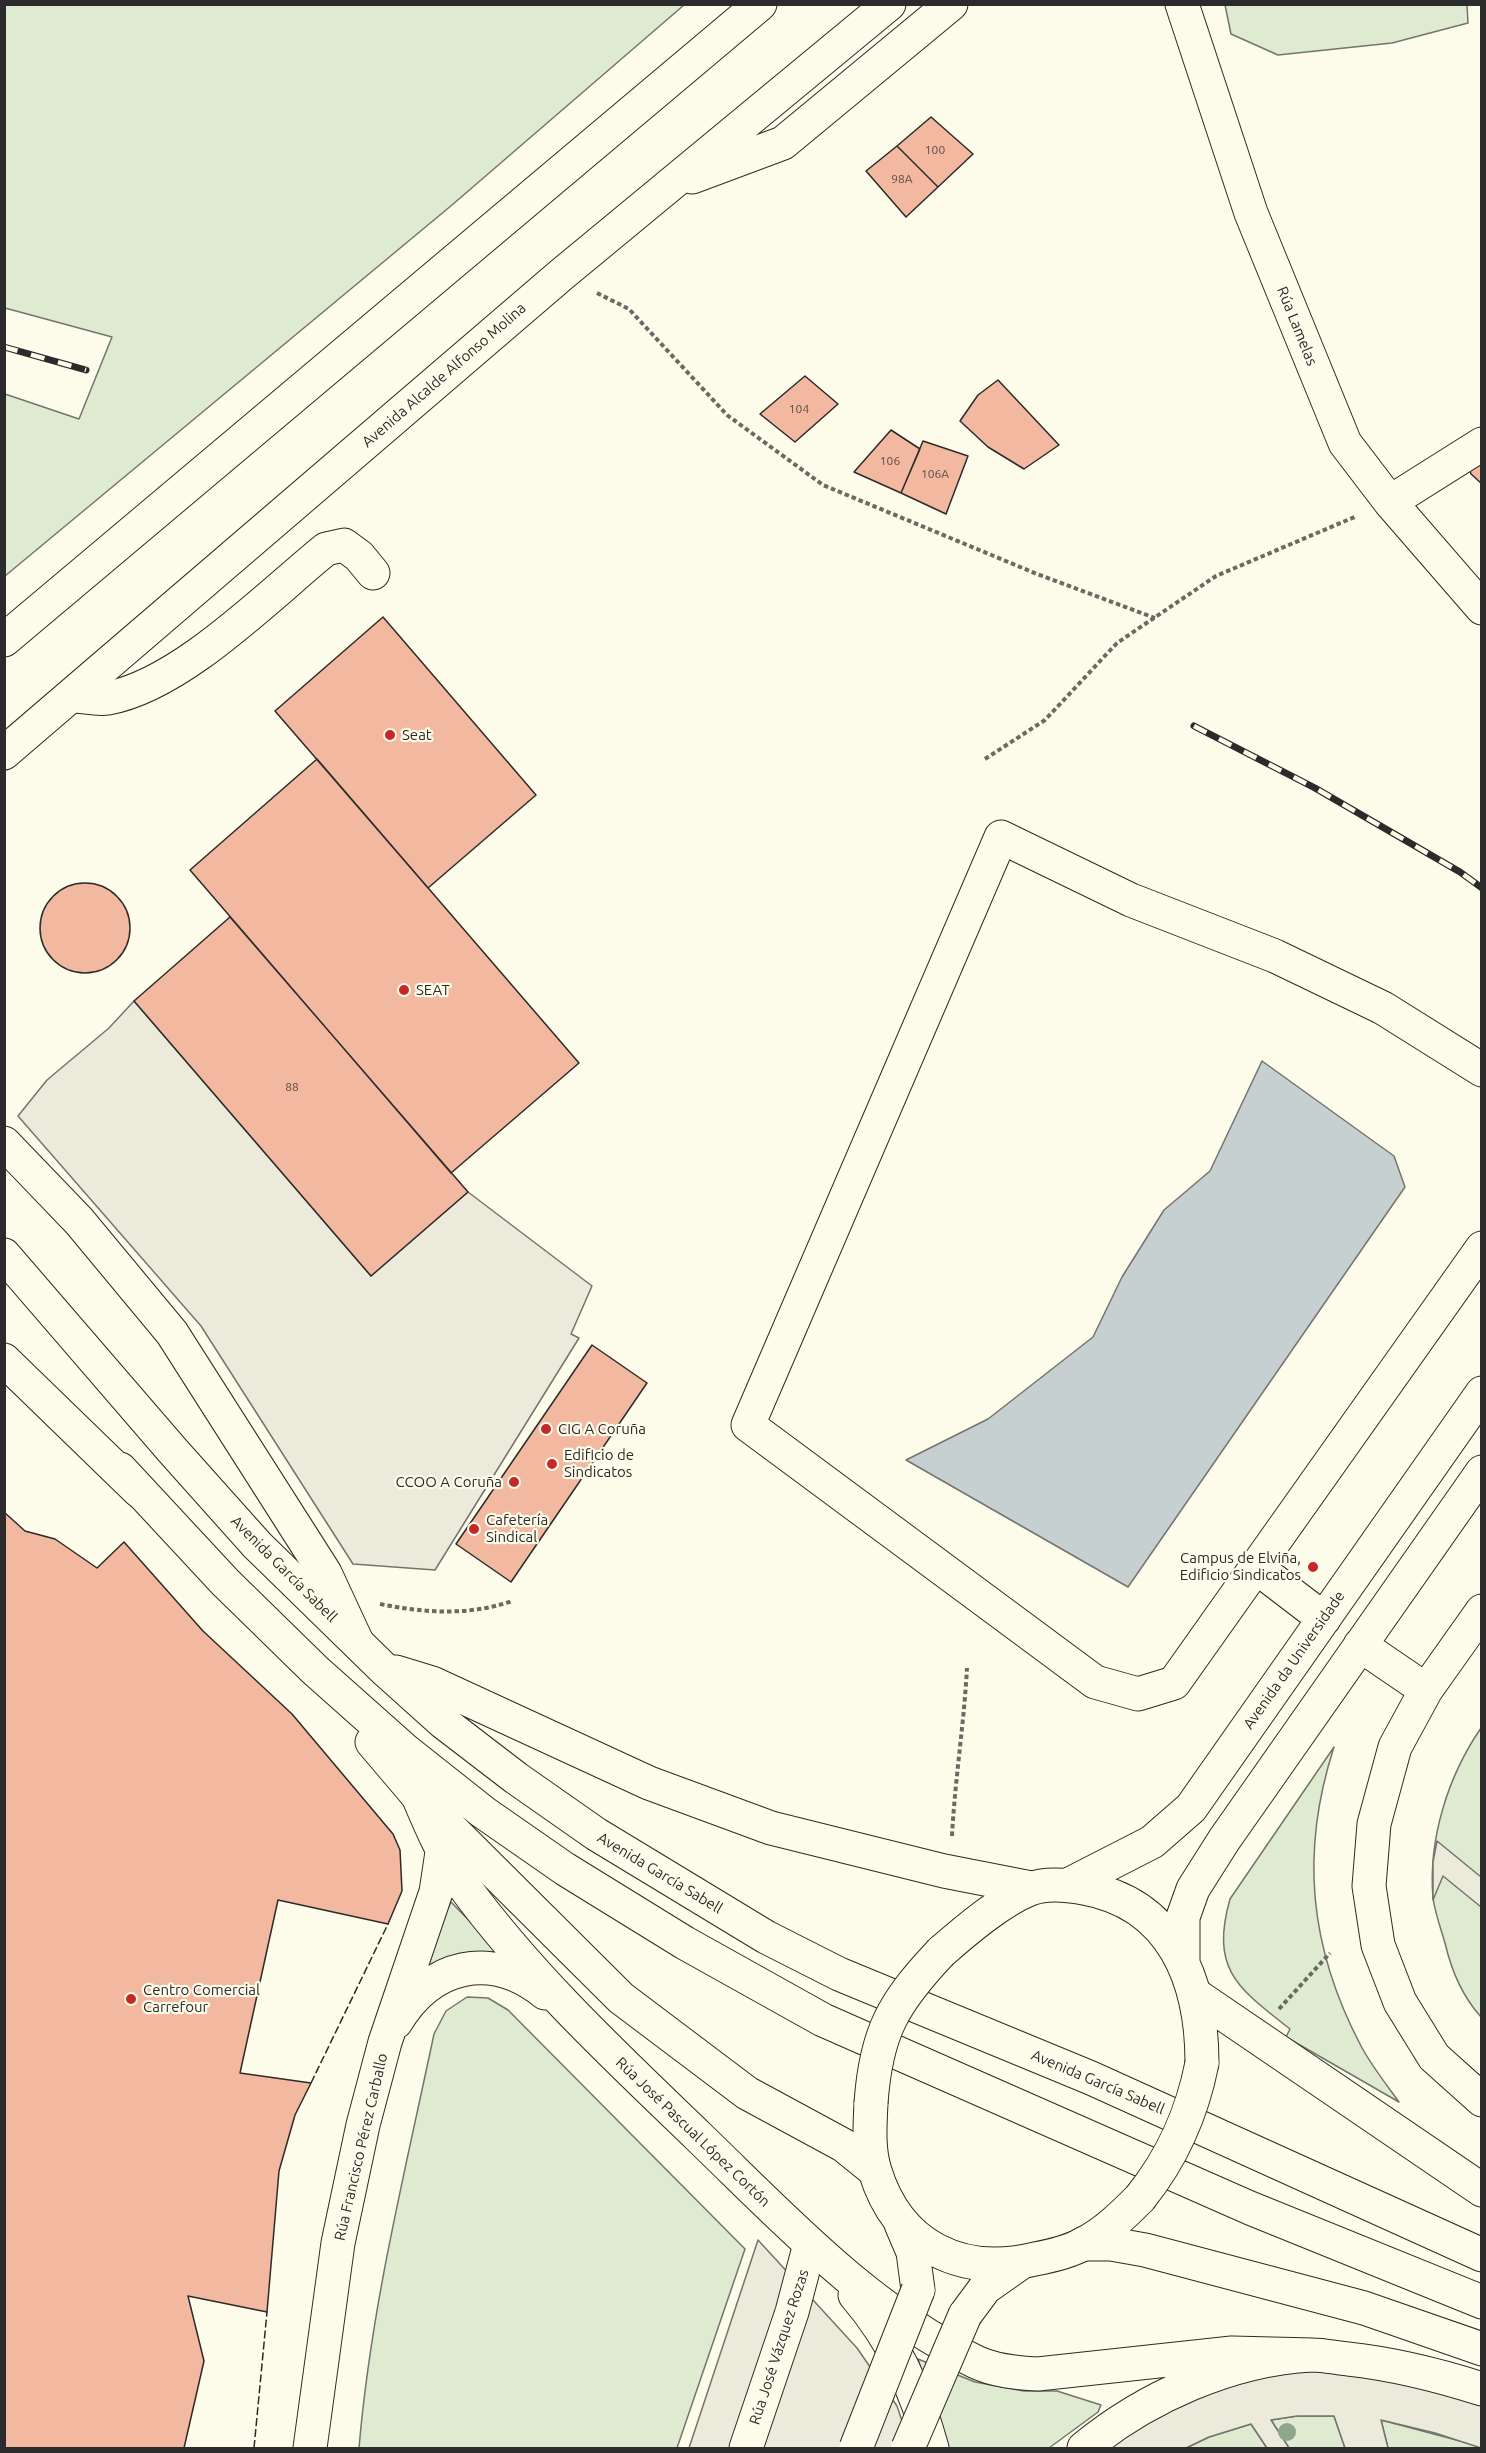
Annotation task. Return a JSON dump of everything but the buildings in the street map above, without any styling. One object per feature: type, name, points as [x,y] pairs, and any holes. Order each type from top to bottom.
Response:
[{"type":"main road","points":[[4,640],[760,4]]},
{"type":"main road","name":"Avenida Alcalde Alfonso Molina","points":[[4,753],[561,275],[889,4]]},
{"type":"main road","points":[[668,186],[783,143],[951,4]]},
{"type":"main road","name":"Rúa Lamelas","points":[[1182,4],[1251,213],[1344,443],[1390,502],[1482,608]]},
{"type":"main road","points":[[1390,502],[1482,444]]},
{"type":"main road","points":[[72,696],[107,698],[142,687],[188,663],[326,549],[344,545],[359,556],[373,573]]},
{"type":"main road","points":[[1482,1070],[1383,1008],[1285,961],[1131,900],[1001,837],[748,1425],[1095,1682],[1138,1694],[1174,1683],[1482,1248]]},
{"type":"main road","points":[[4,1143],[79,1221],[172,1333],[336,1594],[357,1642]]},
{"type":"main road","name":"Avenida García Sabell","points":[[4,1254],[242,1528],[384,1669],[443,1722],[587,1828],[669,1881],[766,1937],[839,1974],[1101,2082],[1482,2255]]},
{"type":"main road","points":[[4,1342],[225,1582],[315,1670],[406,1750],[483,1812],[547,1856],[685,1943],[823,2020],[1250,2208],[1482,2302]]},
{"type":"main road","points":[[4,1360],[139,1491]]},
{"type":"main road","name":"Avenida da Universidade","points":[[1068,1885],[1152,1842],[1191,1808],[1482,1393]]},
{"type":"main road","points":[[1183,1962],[1183,1917],[1193,1890],[1224,1840],[1482,1472]]},
{"type":"main road","points":[[1256,1567],[1324,1619]]},
{"type":"main road","points":[[1482,1611],[1426,1690],[1395,1747],[1374,1824],[1369,1886],[1378,1946],[1400,2002],[1434,2057],[1482,2100]]},
{"type":"main road","points":[[1360,1645],[1426,1690]]},
{"type":"main road","points":[[384,1669],[432,1683],[649,1783],[771,1828],[944,1871],[1031,1888],[1068,1885],[1102,1891],[1130,1903],[1163,1930],[1183,1962],[1197,1996],[1202,2028],[1202,2063],[1195,2097],[1179,2139],[1160,2173],[1140,2198],[1116,2222],[1083,2244]]},
{"type":"main road","points":[[315,1670],[353,1720],[417,1795],[621,1998],[747,2092],[843,2145],[874,2170]]},
{"type":"main road","name":"Rúa José Pascual López Cortón","points":[[417,1795],[442,1852],[492,1921],[577,2019]]},
{"type":"main road","name":"Rúa Francisco Pérez Carballo","points":[[310,2448],[338,2244],[363,2125],[385,2042],[436,1892],[442,1852]]},
{"type":"main road","points":[[856,2448],[918,2290],[914,2252],[900,2222],[886,2200],[874,2170],[870,2145],[874,2063],[883,2032],[896,2006],[940,1952],[973,1924],[1031,1888]]},
{"type":"main road","name":"Rúa José Pascual López Cortón","points":[[385,2042],[403,2011],[417,1995],[440,1978],[464,1968],[486,1967],[511,1973],[540,1989],[577,2019],[810,2244],[887,2307],[928,2335],[978,2363],[1007,2372],[1038,2374],[1232,2353],[1313,2355],[1385,2364],[1482,2389]]},
{"type":"main road","points":[[1197,1996],[1482,2190]]},
{"type":"main road","points":[[900,2222],[928,2246],[953,2260],[986,2264],[1022,2262],[1083,2244],[1112,2244],[1145,2250],[1364,2308],[1482,2349]]},
{"type":"main road","name":"Rúa José Pascual López Cortón","points":[[810,2244],[870,2313],[903,2365],[921,2409],[932,2448]]},
{"type":"main road","name":"Rúa José Vázquez Rozas","points":[[746,2448],[792,2312],[810,2244]]},
{"type":"main road","points":[[908,2448],[965,2315],[984,2288],[1022,2262]]},
{"type":"main road","name":"Rúa José Pascual López Cortón","points":[[1084,2448],[1124,2420],[1169,2394],[1228,2371],[1313,2355]]},
{"type":"path","points":[[561,275],[629,309],[727,416],[823,485],[1037,574],[1155,618]]},
{"type":"path","points":[[985,759],[1045,720],[1117,643],[1216,576],[1390,502]]},
{"type":"path","points":[[336,1594],[397,1607],[454,1613],[488,1610],[512,1601]]},
{"type":"path","points":[[951,1837],[956,1768],[964,1734],[967,1668]]},
{"type":"path","points":[[1274,2013],[1330,1953]]},
{"type":"green space","points":[[5,4],[684,5],[452,205],[5,576],[5,394],[79,419],[112,337],[5,308]]},
{"type":"green space","points":[[1225,5],[1467,5],[1468,23],[1392,43],[1278,55],[1231,34]]},
{"type":"green space","points":[[1481,1728],[1481,2017],[1463,1992],[1451,1963],[1434,1904],[1432,1876],[1437,1831],[1450,1787]]},
{"type":"green space","points":[[1334,1747],[1323,1786],[1314,1862],[1315,1899],[1321,1936],[1330,1972],[1361,2046],[1399,2102],[1286,2037],[1290,2029],[1243,1989],[1226,1961],[1225,1923],[1230,1899]]},
{"type":"green space","points":[[451,1902],[500,1952],[456,1956],[415,1974]]},
{"type":"green space","points":[[467,1997],[488,1998],[508,2010],[745,2249],[677,2448],[359,2448],[364,2395],[380,2291],[434,2034],[446,2011]]},
{"type":"green space","points":[[918,2359],[975,2382],[1024,2391],[1057,2391],[1101,2405],[1098,2412],[1049,2448],[942,2448],[940,2432]]},
{"type":"green space","points":[[1297,2416],[1334,2416],[1345,2448],[1289,2448],[1271,2420]]},
{"type":"green space","points":[[1381,2420],[1479,2446],[1479,2448],[1388,2448]]},
{"type":"green space","points":[[1251,2424],[1267,2448],[1186,2448],[1209,2437]]},
{"type":"shaded area","points":[[134,1001],[371,1276],[468,1192],[592,1286],[571,1334],[579,1338],[435,1570],[353,1564],[201,1326],[18,1116],[47,1080],[109,1028]]},
{"type":"shaded area","points":[[1262,1061],[1394,1156],[1405,1187],[1128,1587],[906,1460],[988,1419],[1093,1337],[1122,1277],[1164,1210],[1210,1171]]},
{"type":"shaded area","points":[[1437,1841],[1481,1877],[1481,1907],[1443,1876],[1433,1900],[1433,1862]]},
{"type":"shaded area","points":[[758,2240],[857,2348],[897,2406],[911,2448],[689,2448]]},
{"type":"shaded area","points":[[1264,2363],[1481,2389],[1481,2448],[1435,2433],[1381,2420],[1388,2448],[1345,2448],[1334,2416],[1297,2416],[1271,2420],[1289,2448],[1267,2448],[1251,2424],[1209,2437],[1186,2448],[1089,2448]]},
{"type":"railway","points":[[4,347],[86,370]]},
{"type":"railway","points":[[1194,726],[1315,788],[1460,872],[1482,888]]},
{"type":"fence","points":[[311,2083],[388,1924]]},
{"type":"fence","points":[[254,2448],[267,2312]]},
{"type":"place","name":"Seat","points":[[390,735]]},
{"type":"place","name":"SEAT","points":[[404,990]]},
{"type":"place","name":"CIG A Coruña","points":[[546,1429]]},
{"type":"place","name":"Edificio de Sindicatos","points":[[552,1464]]},
{"type":"place","name":"CCOO A Coruña","points":[[514,1482]]},
{"type":"place","name":"Cafetería Sindical","points":[[474,1529]]},
{"type":"place","name":"Campus de Elviña, Edificio Sindicatos","points":[[1313,1567]]},
{"type":"place","name":"Centro Comercial Carrefour","points":[[131,1999]]}]
